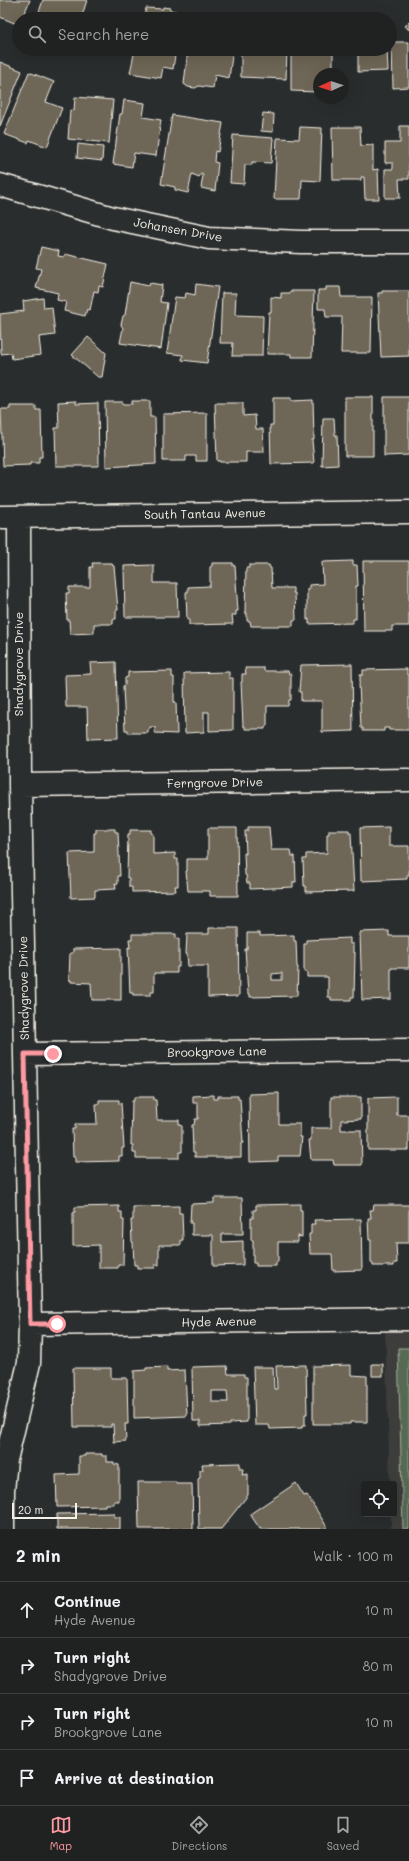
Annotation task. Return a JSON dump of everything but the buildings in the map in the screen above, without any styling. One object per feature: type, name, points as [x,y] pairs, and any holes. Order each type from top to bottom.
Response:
[{"type":"street","name":"Johansen Drive","points":[[0,185],[113,218],[209,238],[301,242],[409,242]]},
{"type":"street","name":"South Tantau Avenue","points":[[10,517],[409,512]]},
{"type":"street","name":"Shadygrove Drive","points":[[3,1529],[3,1492],[6,1460],[29,1363],[30,1324],[20,785],[10,517]]},
{"type":"street","name":"Ferngrove Drive","points":[[20,785],[409,780]]},
{"type":"street","name":"Brookgrove Lane","points":[[25,1054],[409,1050]]},
{"type":"street","name":"Hyde Avenue","points":[[30,1324],[409,1319]]},
{"type":"shaded area","points":[[385,1331],[409,1331],[409,1529],[391,1529],[391,1517],[397,1517],[397,1481],[390,1481]]},
{"type":"green space","points":[[398,1348],[409,1348],[409,1529],[403,1529]]},
{"type":"route","points":[[53,1054],[25,1054],[30,1324],[57,1324]]}]
